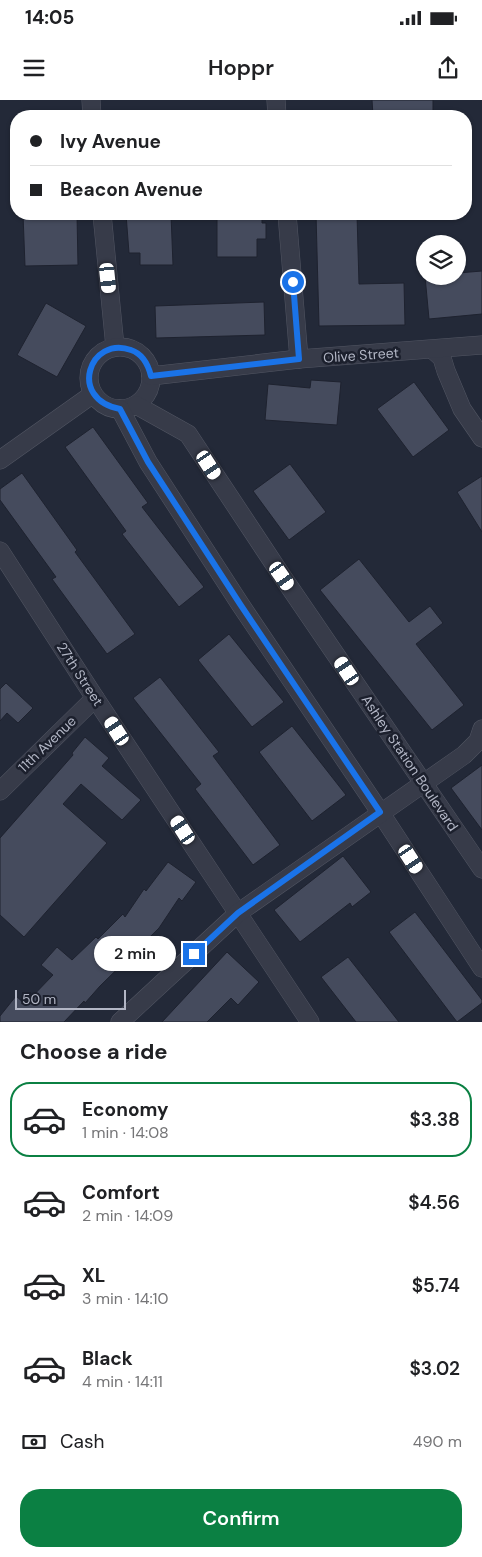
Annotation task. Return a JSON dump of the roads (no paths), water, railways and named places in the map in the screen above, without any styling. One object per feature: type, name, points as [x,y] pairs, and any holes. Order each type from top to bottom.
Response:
[{"type":"street","points":[[103,220],[115,347]]},
{"type":"street","points":[[287,220],[299,359]]},
{"type":"street","name":"Olive Street","points":[[151,376],[299,359],[482,345]]},
{"type":"street","points":[[115,347],[125,348],[139,354],[148,366],[151,376],[147,392],[142,400],[128,407],[105,404],[93,394],[89,374],[98,356],[106,350],[115,347]]},
{"type":"street","points":[[433,350],[442,358],[462,410],[482,438]]},
{"type":"street","points":[[0,460],[93,394]]},
{"type":"street","points":[[128,407],[153,471],[482,968]]},
{"type":"street","name":"Ashley Station Boulevard","points":[[128,407],[188,434],[282,576],[482,869]]},
{"type":"street","name":"27th Street","points":[[0,551],[310,1022]]},
{"type":"street","name":"11th Avenue","points":[[0,791],[95,698]]},
{"type":"street","points":[[120,1022],[238,913],[464,755],[478,741],[482,729]]}]
